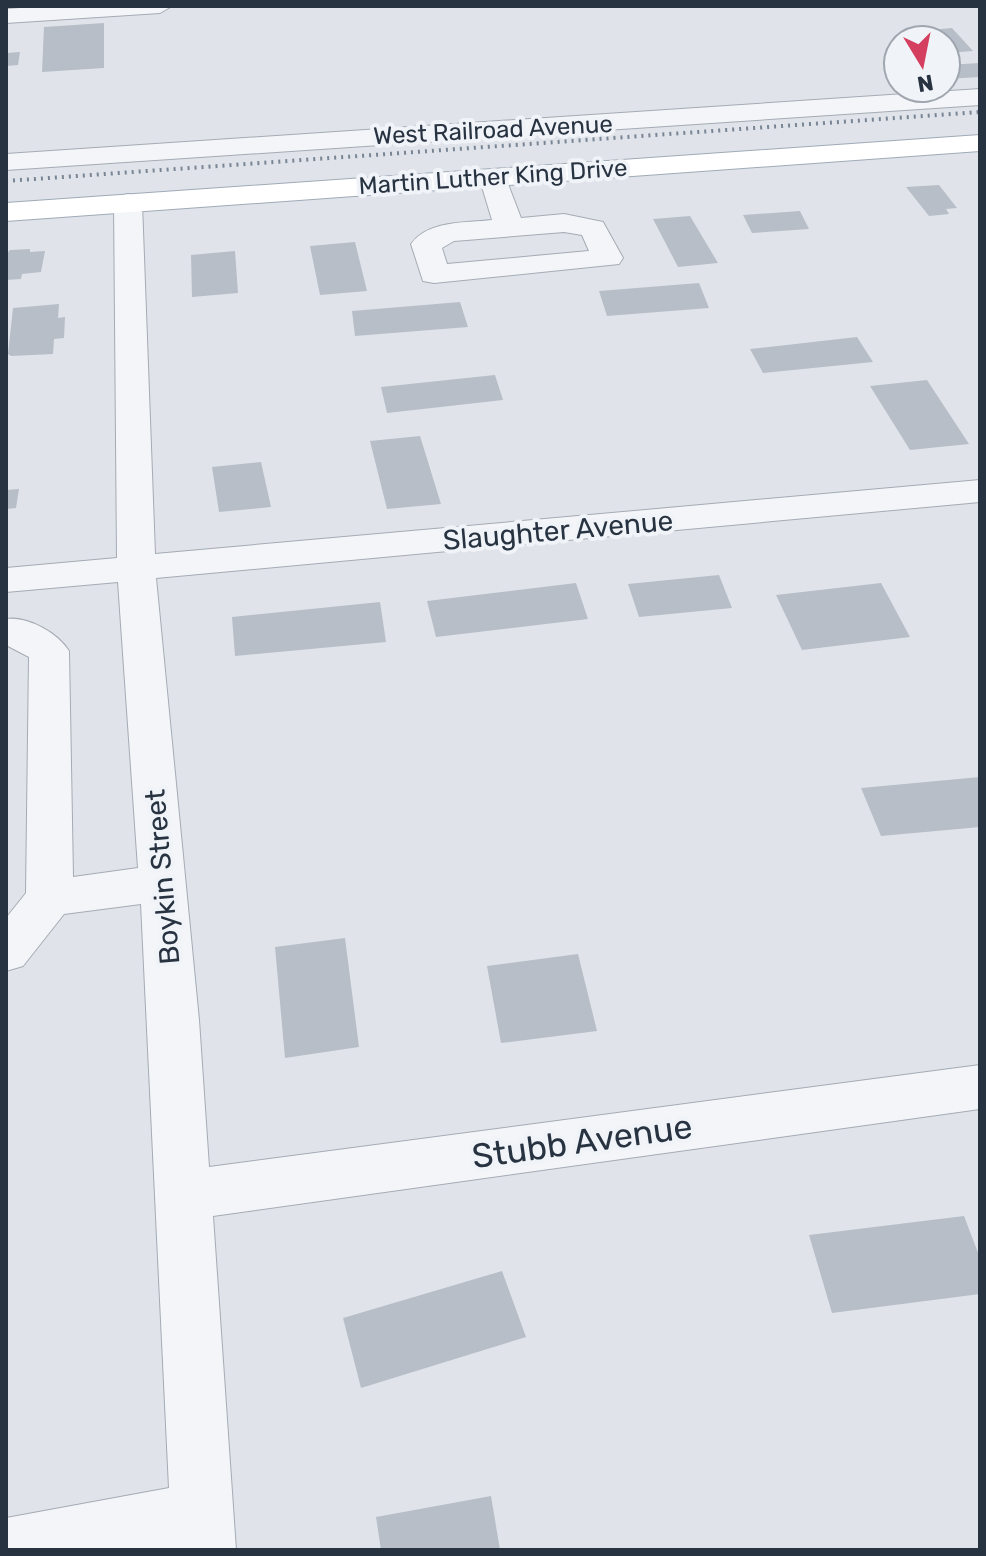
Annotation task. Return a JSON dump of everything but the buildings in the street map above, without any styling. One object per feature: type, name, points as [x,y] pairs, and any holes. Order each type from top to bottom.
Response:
[{"type":"main road","name":"Martin Luther King Drive","points":[[6,212],[980,143]]},
{"type":"street","points":[[18,12],[160,6]]},
{"type":"street","name":"West Railroad Avenue","points":[[6,162],[980,97]]},
{"type":"street","points":[[493,177],[509,228]]},
{"type":"street","name":"Boykin Street","points":[[128,203],[136,569],[185,1195],[203,1532]]},
{"type":"street","points":[[564,223],[593,228],[608,258],[434,274],[426,244],[447,233],[509,228],[564,223]]},
{"type":"street","name":"Slaughter Avenue","points":[[6,580],[980,491]]},
{"type":"street","points":[[6,632],[15,631],[49,651],[50,898],[6,952]]},
{"type":"street","points":[[50,898],[162,883]]},
{"type":"street","name":"Stubb Avenue","points":[[185,1195],[980,1087]]},
{"type":"street","points":[[6,1550],[203,1532]]},
{"type":"railway","points":[[6,181],[980,112]]}]
